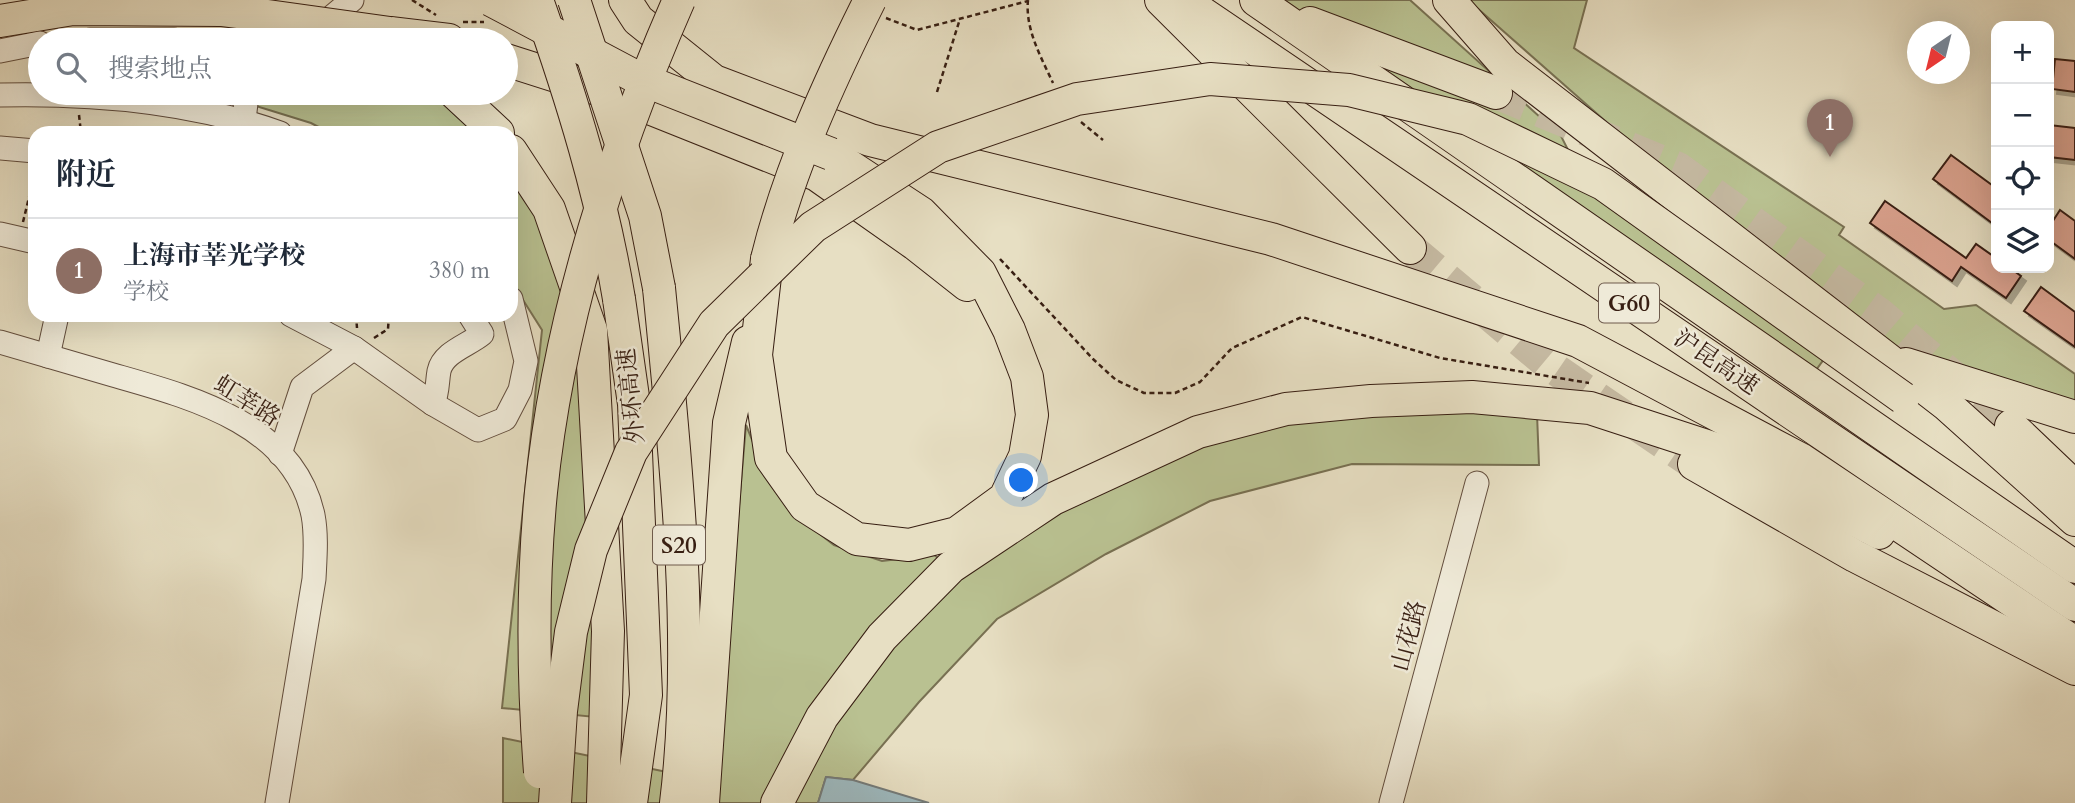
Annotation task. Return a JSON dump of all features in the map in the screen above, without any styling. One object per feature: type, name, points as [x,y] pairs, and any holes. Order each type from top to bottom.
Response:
[{"type":"highway","points":[[491,0],[638,78],[831,154],[1272,239]]},
{"type":"highway","name":"外环高速","points":[[537,0],[572,100],[608,230],[634,404],[646,695],[631,803]]},
{"type":"highway","name":"外环高速","points":[[574,0],[645,216],[659,288],[672,421],[682,606],[682,754],[676,803]]},
{"type":"highway","points":[[625,0],[638,20],[715,81],[870,140],[1272,239],[1578,341],[1611,356],[1802,460],[2075,643]]},
{"type":"highway","points":[[542,803],[536,712],[537,595],[541,492],[558,381],[584,269],[612,171],[679,0]]},
{"type":"highway","points":[[1161,0],[1410,248]]},
{"type":"highway","name":"沪昆高速","points":[[1183,0],[2075,605]]},
{"type":"highway","points":[[1435,0],[1500,79],[1884,357],[2071,506]]},
{"type":"highway","points":[[1449,0],[1500,79]]},
{"type":"highway","points":[[1260,2],[1500,79]]},
{"type":"highway","name":"沪昆高速","points":[[1260,2],[2075,567]]},
{"type":"highway","points":[[703,803],[729,423],[782,203],[823,101],[875,8]]},
{"type":"highway","points":[[0,21],[73,9],[221,10],[290,16],[342,28]]},
{"type":"highway","points":[[518,64],[619,96],[817,175],[962,279],[1009,330]]},
{"type":"highway","points":[[555,803],[561,710],[570,632],[591,550],[631,452],[714,324],[813,227],[937,147],[1077,99],[1210,79],[1349,90],[1468,119],[1603,184],[1903,398],[2071,506]]},
{"type":"highway","points":[[468,105],[491,126]]},
{"type":"highway","points":[[767,259],[756,355],[771,458],[805,506],[857,539],[909,545],[957,533],[1005,498],[1025,456],[1032,415],[1027,377],[1009,330],[980,273],[920,213],[831,154]]},
{"type":"highway","points":[[518,162],[549,209],[591,330],[608,631],[603,803]]},
{"type":"highway","points":[[1884,357],[2075,418]]},
{"type":"highway","points":[[776,803],[822,716],[882,637],[951,567],[1053,499],[1198,432],[1286,409],[1472,397],[1590,408],[1734,455],[2045,623]]},
{"type":"highway","points":[[2011,426],[2071,506]]},
{"type":"highway","points":[[1694,464],[1855,556],[2075,669]]},
{"type":"street","points":[[318,28],[352,0]]},
{"type":"street","points":[[0,51],[28,45]]},
{"type":"street","points":[[0,95],[28,94]]},
{"type":"street","points":[[151,105],[244,120],[260,126]]},
{"type":"street","points":[[244,120],[246,105]]},
{"type":"street","points":[[0,148],[28,150]]},
{"type":"street","points":[[48,356],[55,322]]},
{"type":"street","points":[[311,322],[361,340],[433,404],[478,430],[505,419],[520,390],[526,361],[517,322]]},
{"type":"street","points":[[433,404],[440,386],[439,369],[452,353],[482,334],[474,322]]},
{"type":"street","points":[[280,454],[302,387],[361,340]]},
{"type":"street","name":"虹莘路","points":[[0,342],[187,396],[222,411],[252,430],[280,454],[299,482],[312,513],[316,545],[309,617],[277,803]]},
{"type":"street","name":"山花路","points":[[1391,803],[1477,483]]},
{"type":"path","points":[[875,8],[917,30],[959,22],[1028,1],[1035,44],[1057,92]]},
{"type":"path","points":[[937,92],[959,22]]},
{"type":"path","points":[[1074,113],[1103,140]]},
{"type":"path","points":[[18,238],[28,200]]},
{"type":"path","points":[[992,251],[1116,380],[1144,393],[1175,393],[1200,382],[1232,348],[1302,317],[1440,358],[1599,385],[1590,408]]},
{"type":"path","points":[[356,322],[361,340],[384,334],[390,322]]},
{"type":"green space","points":[[1284,0],[1410,0],[1561,136],[1588,189],[1827,355],[1816,370]]},
{"type":"green space","points":[[1468,0],[1587,0],[1574,48],[1844,227],[1839,235],[1944,309],[1976,305],[2075,374],[2075,405],[1904,355],[1663,172]]},
{"type":"green space","points":[[454,105],[462,110],[475,126],[317,126],[256,106]]},
{"type":"green space","points":[[518,182],[555,246],[586,361],[595,717],[502,708],[542,330],[518,292]]},
{"type":"green space","points":[[1416,405],[1537,414],[1539,465],[1352,464],[1210,501],[1106,554],[997,619],[919,702],[853,780],[826,777],[818,803],[503,803],[503,738],[715,782],[746,425],[764,469],[793,513],[834,545],[882,561],[934,555],[945,563],[804,723],[764,794],[808,761],[865,677],[953,585],[1045,516],[1213,437],[1314,412]]},
{"type":"water","points":[[826,777],[853,780],[929,803],[818,803]]},
{"type":"building","points":[[2055,59],[2075,61],[2075,92],[2054,89]]},
{"type":"building","points":[[2054,126],[2075,128],[2075,160],[2054,158]]},
{"type":"building","points":[[1951,155],[1991,184],[1991,222],[1933,179]]},
{"type":"building","points":[[1885,201],[1966,258],[1976,244],[1991,254],[1991,273],[2017,273],[2021,276],[2006,298],[1961,267],[1952,281],[1870,223]]},
{"type":"building","points":[[2060,210],[2075,221],[2075,259],[2054,244],[2054,219]]},
{"type":"building","points":[[2041,287],[2075,312],[2075,347],[2024,311]]},
{"type":"tunnel","points":[[1496,93],[1678,168],[1880,314],[2011,426]]},
{"type":"tunnel","points":[[1410,248],[1549,365],[1694,464]]},
{"type":"place","name":"上海市莘光学校","points":[[1830,157]]}]
